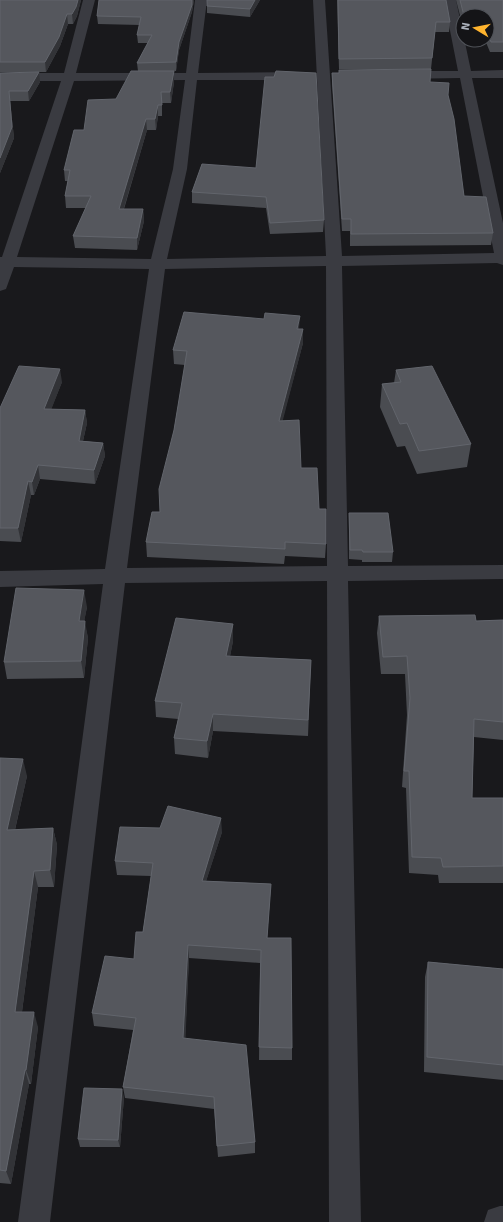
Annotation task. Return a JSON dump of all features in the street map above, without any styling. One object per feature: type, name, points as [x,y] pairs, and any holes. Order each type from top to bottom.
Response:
[{"type":"street","points":[[0,286],[4,262],[69,77],[89,0]]},
{"type":"street","points":[[34,1222],[115,576],[158,264],[180,169],[201,0]]},
{"type":"street","points":[[319,0],[322,76],[334,262],[345,1222]]},
{"type":"street","points":[[4,262],[158,264],[503,259],[450,0]]},
{"type":"street","points":[[386,75],[503,74]]},
{"type":"street","points":[[0,77],[338,75]]},
{"type":"street","points":[[0,579],[115,576],[503,572]]},
{"type":"building","points":[[0,0],[78,0],[72,14],[67,14],[59,37],[45,62],[0,62]]},
{"type":"building","points":[[99,0],[192,0],[192,5],[179,42],[176,62],[137,63],[152,35],[137,35],[141,17],[97,16]]},
{"type":"building","points":[[207,0],[255,0],[250,9],[207,6]]},
{"type":"building","points":[[338,0],[446,0],[450,22],[436,22],[432,58],[339,59]]},
{"type":"building","points":[[460,0],[503,0],[503,42],[495,42],[495,8],[462,8]]},
{"type":"building","points":[[431,69],[430,82],[449,83],[448,95],[454,119],[464,196],[486,197],[493,233],[351,234],[351,219],[342,219],[332,73],[339,73],[339,70]]},
{"type":"building","points":[[131,71],[174,71],[170,92],[161,92],[162,105],[158,105],[155,119],[146,119],[119,209],[143,209],[137,238],[73,236],[91,196],[65,196],[70,170],[64,170],[74,130],[84,130],[88,100],[116,99]]},
{"type":"building","points":[[276,71],[316,73],[324,220],[270,223],[266,197],[192,192],[202,164],[256,168],[265,77],[274,77]]},
{"type":"building","points":[[39,72],[28,91],[9,91],[12,127],[0,158],[0,73]]},
{"type":"building","points":[[184,312],[264,319],[265,313],[300,316],[297,329],[303,329],[279,421],[299,420],[301,468],[317,468],[319,509],[326,509],[326,544],[285,542],[285,549],[146,542],[152,512],[160,512],[159,489],[174,430],[187,351],[173,350]]},
{"type":"building","points":[[19,366],[60,369],[44,409],[85,410],[79,441],[103,443],[94,470],[38,465],[32,482],[28,481],[18,528],[0,528],[0,408]]},
{"type":"building","points":[[432,366],[471,444],[419,451],[407,423],[400,424],[382,384],[401,382],[396,370]]},
{"type":"building","points":[[349,513],[388,513],[393,552],[363,552],[362,550],[350,550]]},
{"type":"building","points":[[16,588],[84,590],[79,621],[85,621],[81,661],[4,662]]},
{"type":"building","points":[[475,615],[476,621],[503,620],[503,722],[474,719],[472,798],[503,798],[503,866],[443,867],[441,858],[412,857],[409,771],[404,771],[410,698],[407,656],[383,657],[379,616]]},
{"type":"building","points":[[176,618],[233,624],[226,656],[311,660],[308,720],[213,714],[207,741],[174,738],[182,703],[155,701]]},
{"type":"building","points":[[0,758],[23,759],[7,830],[53,828],[50,870],[34,871],[15,1012],[34,1012],[26,1070],[6,1171],[0,1170]]},
{"type":"building","points":[[168,806],[221,818],[202,881],[271,884],[267,938],[291,938],[292,1048],[259,1047],[261,950],[188,945],[183,1038],[246,1045],[255,1142],[217,1146],[214,1097],[123,1087],[136,1018],[92,1013],[105,956],[134,959],[136,932],[143,932],[153,863],[115,861],[120,827],[160,828]]},
{"type":"building","points":[[428,962],[503,969],[503,1065],[427,1057]]},
{"type":"building","points":[[84,1088],[122,1089],[118,1140],[78,1139]]}]
